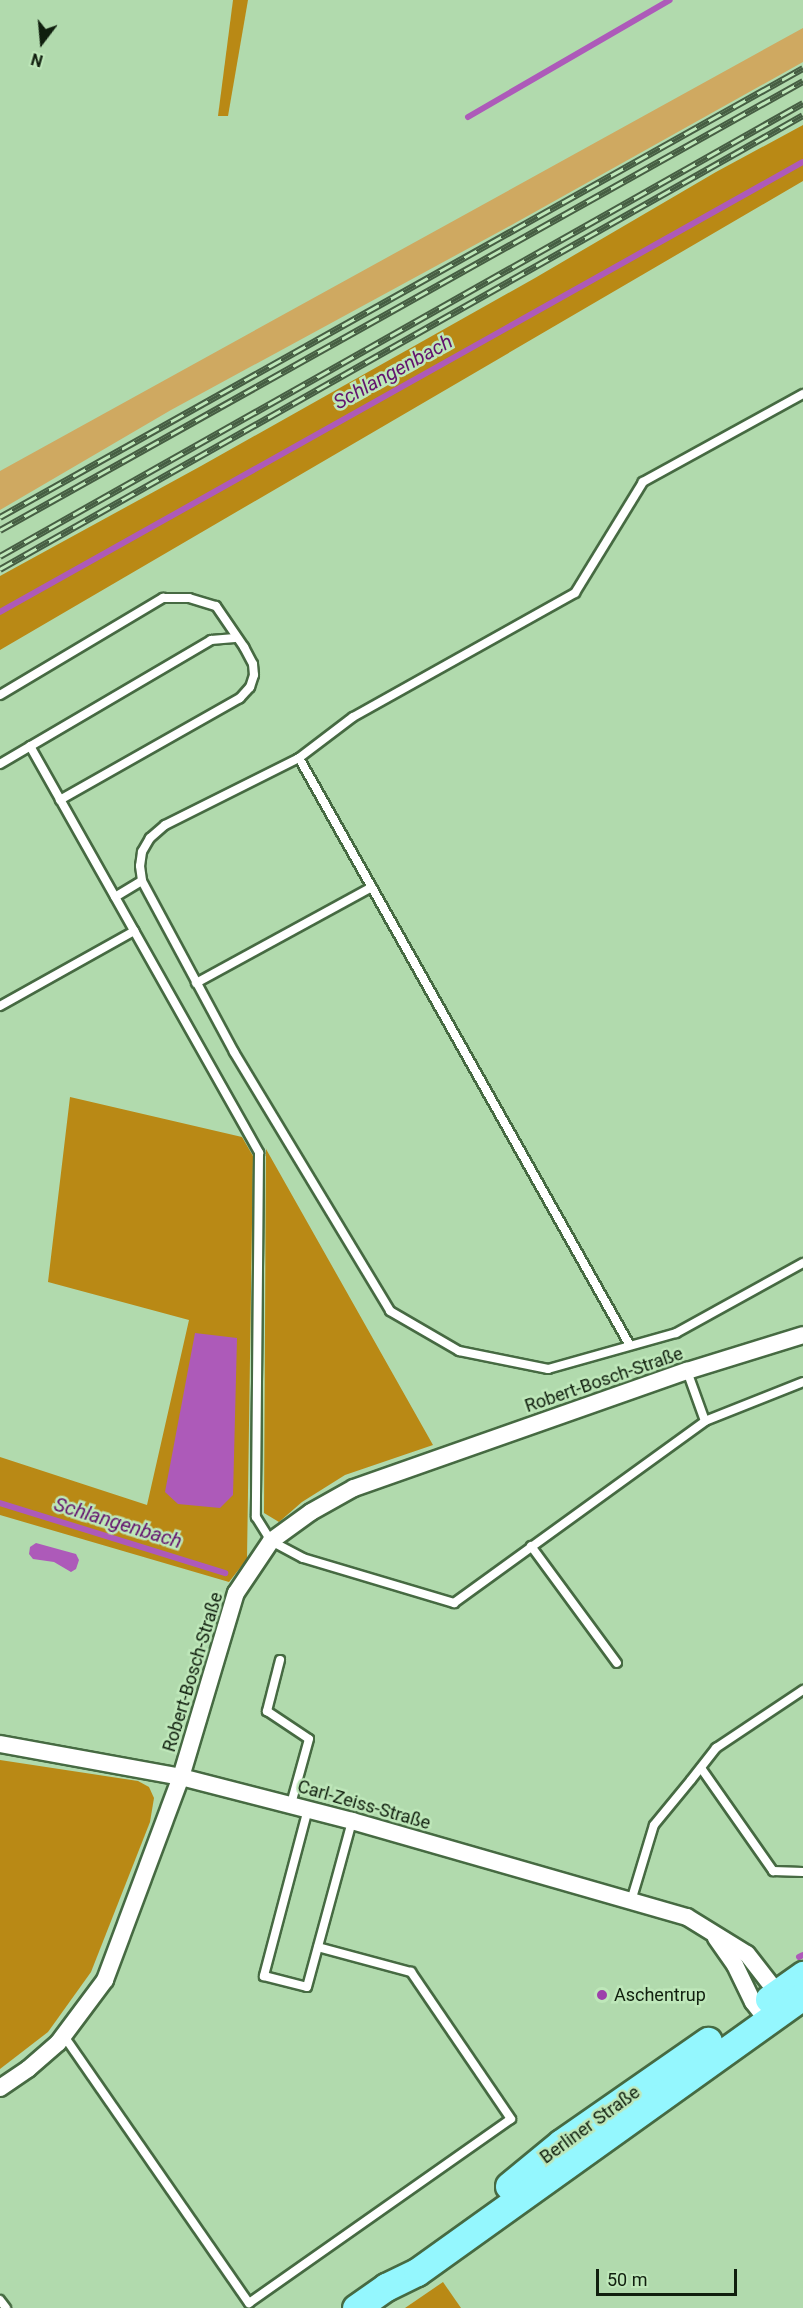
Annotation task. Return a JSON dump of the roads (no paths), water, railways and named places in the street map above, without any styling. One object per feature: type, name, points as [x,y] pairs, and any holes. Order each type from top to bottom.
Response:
[{"type":"main road","name":"Berliner Straße","points":[[356,2308],[386,2288],[417,2272],[779,2005],[803,1975]]},
{"type":"street","name":"Robert-Bosch-Straße","points":[[0,2088],[28,2069],[64,2036],[105,1980],[182,1777],[236,1593],[271,1541],[310,1512],[354,1488],[687,1371],[803,1335]]},
{"type":"street","name":"Carl-Zeiss-Straße","points":[[0,1744],[182,1777],[291,1804],[687,1917],[747,1954],[779,2005]]},
{"type":"street","name":"Carl-Zeiss-Straße","points":[[710,1930],[735,1965],[779,2005]]},
{"type":"lane","points":[[803,394],[643,482],[575,593],[353,717],[299,758],[165,825],[150,838],[142,852],[142,881],[196,982],[234,1052],[390,1311],[459,1351],[548,1369],[629,1344],[676,1333],[803,1263]]},
{"type":"lane","points":[[0,695],[163,598],[189,598],[216,606],[235,638],[244,647],[253,664],[254,675],[250,687],[240,698],[60,800]]},
{"type":"lane","points":[[0,764],[211,640],[235,638]]},
{"type":"lane","points":[[30,746],[259,1153],[256,1517],[271,1541],[303,1558],[453,1603],[705,1421],[803,1382]]},
{"type":"lane","points":[[299,758],[629,1344]]},
{"type":"lane","points":[[115,897],[142,881]]},
{"type":"lane","points":[[196,982],[372,887]]},
{"type":"lane","points":[[0,1006],[134,931]]},
{"type":"lane","points":[[687,1371],[705,1421]]},
{"type":"lane","points":[[531,1546],[617,1663]]},
{"type":"lane","points":[[280,1660],[267,1711],[309,1740],[291,1804]]},
{"type":"lane","points":[[632,1901],[654,1825],[716,1748],[803,1690]]},
{"type":"lane","points":[[700,1768],[773,1871],[803,1872]]},
{"type":"lane","points":[[309,1809],[264,1976],[307,1987],[352,1821]]},
{"type":"lane","points":[[64,2036],[249,2303],[511,2119],[411,1972],[318,1947]]},
{"type":"lane","points":[[0,2300],[6,2308]]},
{"type":"waterway","points":[[468,117],[670,0]]},
{"type":"waterway","name":"Schlangenbach","points":[[0,612],[803,162]]},
{"type":"waterway","name":"Schlangenbach","points":[[0,1503],[225,1573]]},
{"type":"waterway","points":[[799,1957],[803,1955]]},
{"type":"railway","points":[[0,517],[803,68]]},
{"type":"railway","points":[[0,530],[803,81]]},
{"type":"railway","points":[[0,556],[803,103]]},
{"type":"railway","points":[[0,569],[803,115]]},
{"type":"place","name":"Aschentrup","points":[[602,1995]]}]
